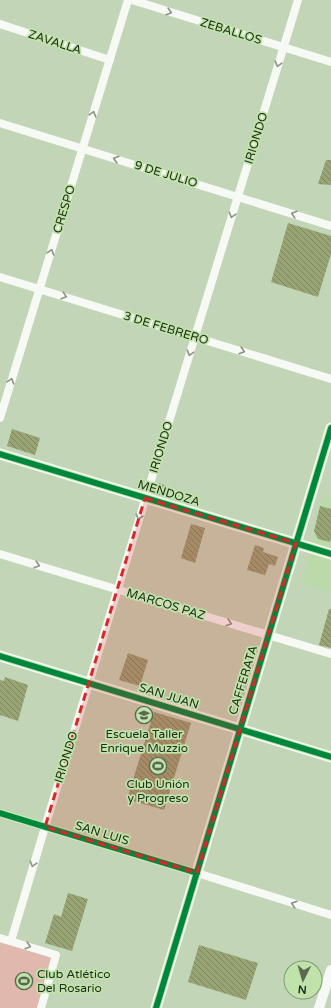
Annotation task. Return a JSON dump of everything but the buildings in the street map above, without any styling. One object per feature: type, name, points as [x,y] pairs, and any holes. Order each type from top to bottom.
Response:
[{"type":"main road","name":"CAFFERATA","points":[[156,1008],[331,428]]},
{"type":"main road","name":"MENDOZA","points":[[0,454],[331,554]]},
{"type":"main road","name":"SAN JUAN","points":[[0,656],[331,757]]},
{"type":"street","name":"CRESPO","points":[[0,418],[128,0]]},
{"type":"street","name":"ZEBALLOS","points":[[132,0],[331,62]]},
{"type":"street","name":"IRIONDO","points":[[11,941],[44,827],[298,0]]},
{"type":"street","name":"ZAVALLA","points":[[0,24],[110,60]]},
{"type":"street","name":"9 DE JULIO","points":[[0,123],[331,226]]},
{"type":"street","name":"3 DE FEBRERO","points":[[0,276],[331,379]]},
{"type":"street","name":"MARCOS PAZ","points":[[0,554],[331,654]]},
{"type":"street","name":"SAN LUIS","points":[[0,813],[331,915]]},
{"type":"street","points":[[0,938],[56,954],[40,1008]]},
{"type":"street","points":[[319,1008],[331,970]]},
{"type":"highlighted area","points":[[145,498],[296,543],[197,873],[45,827]]},
{"type":"shaded area","points":[[324,496],[331,498],[331,593],[302,584]]},
{"type":"shaded area","name":"Club Atlético Del Rosario","points":[[0,938],[56,955],[41,1008],[0,1008]]},
{"type":"cycle path","points":[[156,1008],[331,428]]},
{"type":"cycle path","points":[[0,454],[331,554]]},
{"type":"cycle path","points":[[0,656],[331,757]]},
{"type":"cycle path","points":[[0,813],[197,873]]},
{"type":"place","name":"Escuela Taller Enrique Muzzio","points":[[144,715]]},
{"type":"place","name":"Club Unión y Progreso","points":[[158,766]]},
{"type":"place","name":"Club Atlético Del Rosario","points":[[24,981]]}]
